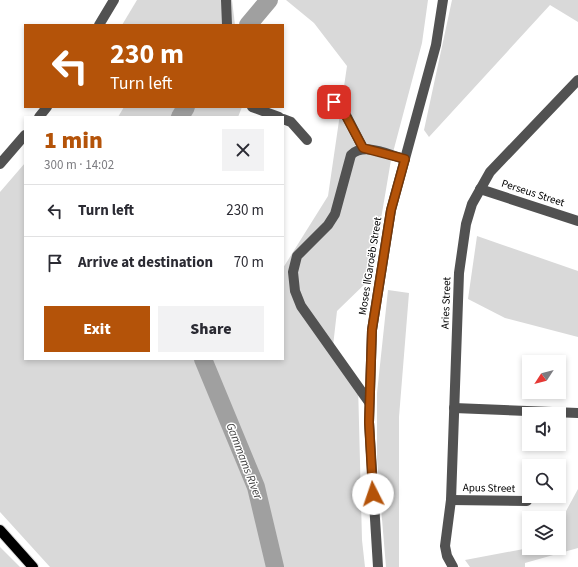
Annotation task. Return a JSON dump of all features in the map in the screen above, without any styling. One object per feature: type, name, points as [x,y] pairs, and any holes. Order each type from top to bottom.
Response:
[{"type":"main road","points":[[0,530],[33,567]]},
{"type":"street","points":[[100,24],[114,0]]},
{"type":"street","points":[[226,0],[227,24]]},
{"type":"street","name":"Moses ǁGaroëb Street","points":[[378,567],[369,422],[372,330],[391,210],[436,45],[443,0]]},
{"type":"street","name":"Aries Street","points":[[453,567],[447,556],[445,546],[451,500],[459,273],[466,224],[472,204],[497,163],[578,80]]},
{"type":"street","points":[[324,103],[334,102],[346,116],[363,148]]},
{"type":"street","points":[[40,116],[46,108]]},
{"type":"street","points":[[255,108],[276,116]]},
{"type":"street","points":[[284,119],[291,122],[307,140]]},
{"type":"street","points":[[0,164],[24,136]]},
{"type":"street","points":[[369,402],[301,306],[295,292],[293,272],[297,256],[328,224],[335,214],[351,155],[356,150],[363,148],[405,159]]},
{"type":"street","name":"Perseus Street","points":[[480,189],[578,221]]},
{"type":"street","points":[[454,408],[578,413]]},
{"type":"street","name":"Apus Street","points":[[451,500],[522,501]]},
{"type":"shaded area","points":[[137,0],[232,0],[235,24],[123,24]]},
{"type":"shaded area","points":[[286,0],[428,0],[422,43],[391,160],[371,278],[337,311],[333,346],[358,384],[362,540],[365,567],[50,567],[0,512],[0,192],[24,164],[24,360],[284,360],[284,266],[328,196],[347,66],[314,23]]},
{"type":"shaded area","points":[[452,0],[578,0],[578,22],[550,5],[429,137],[424,130]]},
{"type":"shaded area","points":[[123,108],[242,108],[238,116],[119,116]]},
{"type":"shaded area","points":[[477,236],[578,271],[578,337],[505,318],[468,299]]},
{"type":"shaded area","points":[[388,290],[409,293],[399,417],[399,567],[386,567],[377,459],[377,393]]},
{"type":"shaded area","points":[[578,489],[578,548],[566,551],[566,511]]},
{"type":"shaded area","points":[[0,547],[20,567],[0,567]]},
{"type":"shaded area","points":[[522,549],[522,555],[553,555],[525,563],[525,567],[470,567],[465,560]]},
{"type":"waterway","name":"Gammams River","points":[[249,24],[269,0]]},
{"type":"waterway","name":"Gammams River","points":[[181,116],[185,108]]},
{"type":"waterway","name":"Gammams River","points":[[203,360],[256,487],[275,567]]},
{"type":"route","points":[[334,102],[346,116],[363,148],[405,159],[391,210],[372,330],[369,422],[373,494]]}]
